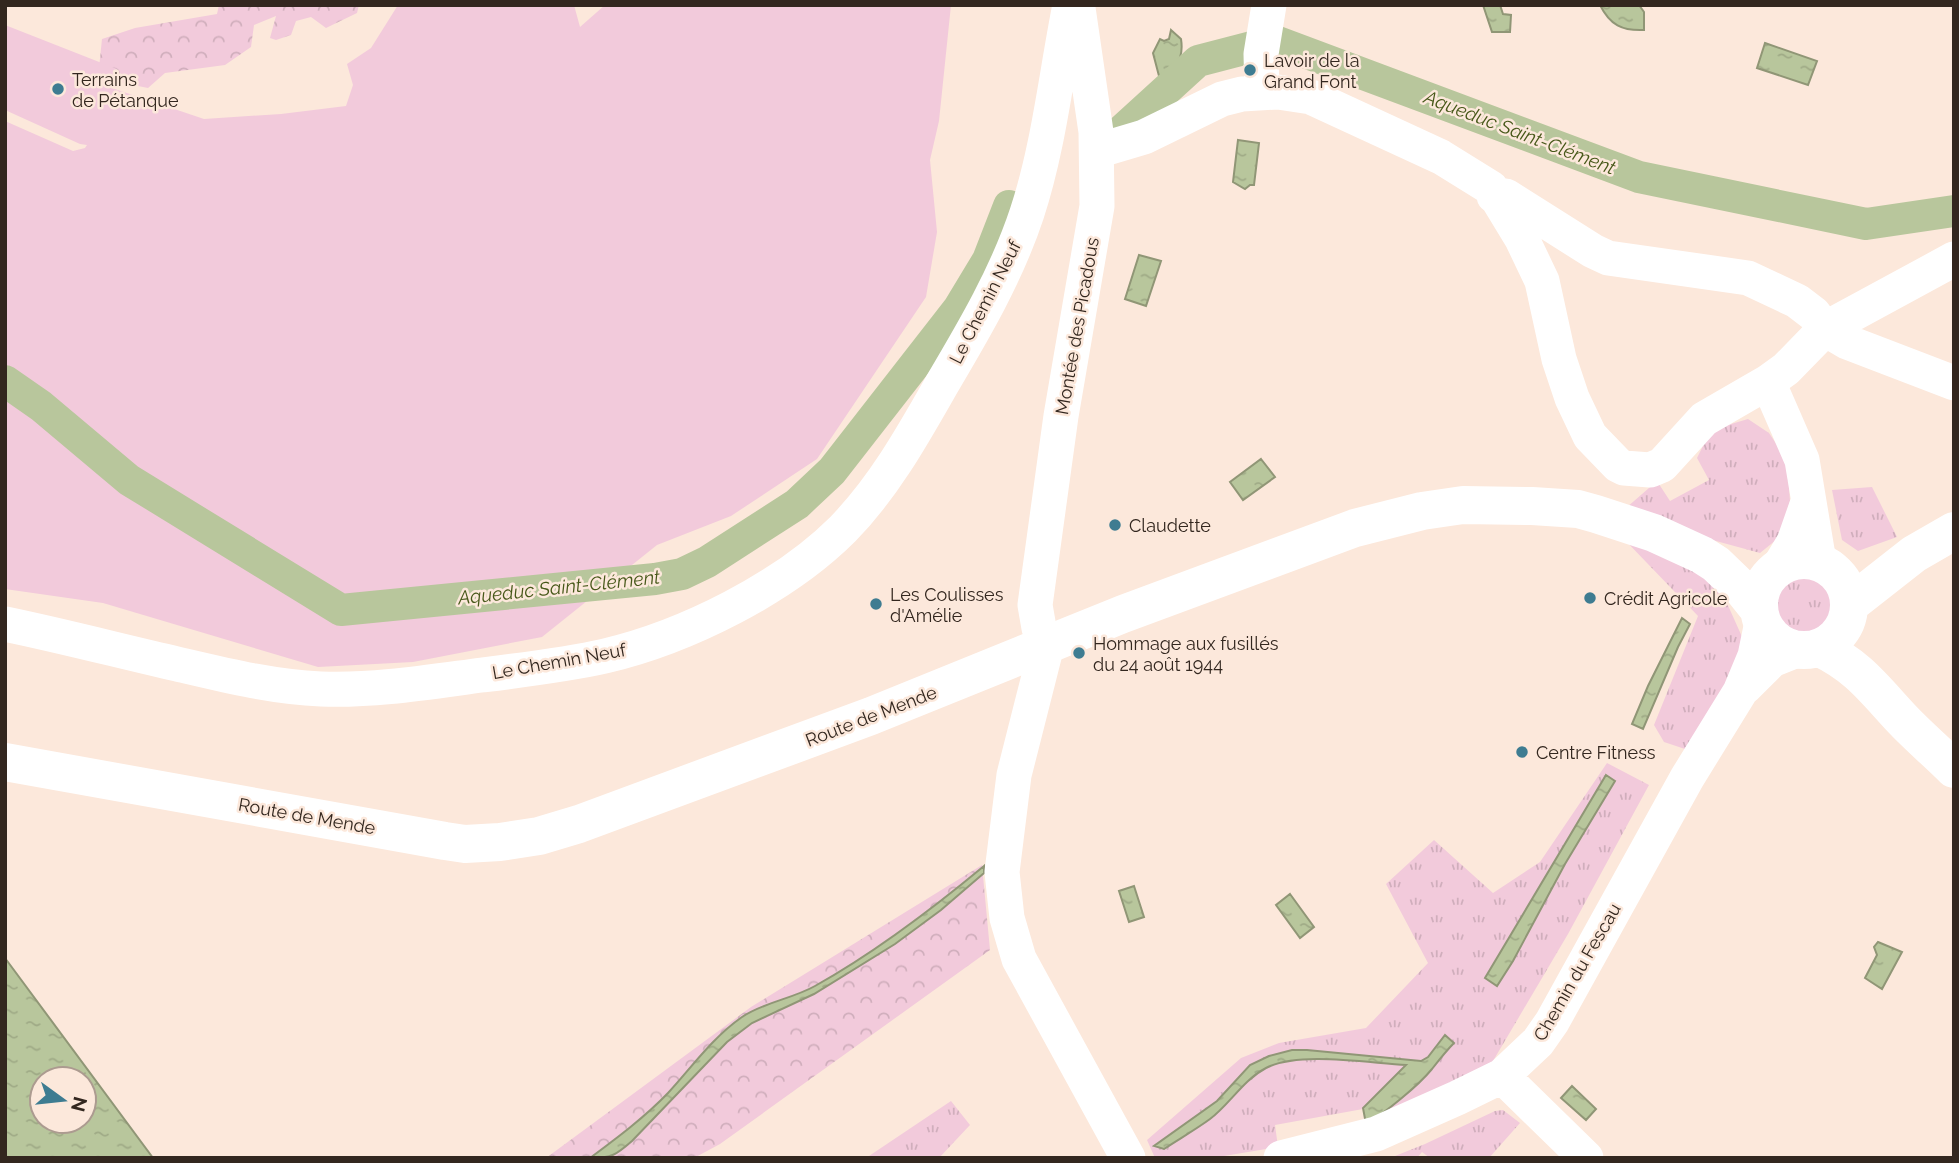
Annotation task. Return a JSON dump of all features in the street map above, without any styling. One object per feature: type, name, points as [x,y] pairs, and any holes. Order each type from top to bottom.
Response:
[{"type":"street","name":"Le Chemin Neuf","points":[[5,624],[223,675],[288,686],[345,689],[523,671],[610,655],[685,628],[762,589],[824,546],[878,487],[920,422],[992,295],[1020,232],[1041,164],[1070,5]]},
{"type":"street","name":"Montée des Picadous","points":[[1047,645],[1039,628],[1034,605],[1061,416],[1097,206],[1097,151],[1078,5]]},
{"type":"street","points":[[1262,92],[1261,54],[1269,5]]},
{"type":"street","points":[[1097,151],[1144,137],[1222,99],[1262,92],[1293,93],[1311,97],[1413,142],[1608,258],[1735,275],[1759,283],[1797,301],[1814,314],[1825,329],[1856,346],[1954,383]]},
{"type":"street","points":[[1483,186],[1522,239],[1538,269],[1559,359],[1572,398],[1590,436],[1618,465],[1630,470],[1656,468],[1668,461],[1704,419],[1786,369],[1825,329],[1954,259]]},
{"type":"street","points":[[1768,382],[1799,450],[1807,481],[1808,502],[1824,565],[1840,577],[1847,590],[1828,632]]},
{"type":"street","name":"Chemin du Fescau","points":[[1280,1158],[1376,1134],[1502,1076],[1530,1050],[1552,1022],[1687,778],[1740,692],[1755,656],[1767,594],[1794,542],[1808,502]]},
{"type":"street","name":"Route de Mende","points":[[5,762],[445,842],[500,842],[539,836],[579,824],[871,716],[1111,618],[1355,528],[1405,514],[1463,505],[1578,509],[1654,533],[1716,564],[1767,594]]},
{"type":"street","points":[[1914,554],[1828,632],[1783,645],[1770,635],[1767,594],[1792,561],[1805,559],[1860,572],[1914,554],[1954,531]]},
{"type":"street","points":[[1828,632],[1904,721],[1954,769]]},
{"type":"street","name":"Chemin du Fescau","points":[[1740,692],[1773,660],[1828,632]]},
{"type":"street","points":[[1047,645],[1014,775],[1003,872],[1007,918],[1019,959],[1128,1158]]},
{"type":"street","points":[[1502,1076],[1586,1158]]},
{"type":"green space","points":[[219,5],[359,5],[357,13],[326,28],[311,17],[296,21],[291,35],[276,40],[270,38],[276,16],[254,25],[251,47],[225,65],[165,73],[148,88],[118,82],[99,68],[102,39],[135,28],[217,14]]},
{"type":"green space","points":[[398,5],[574,5],[580,27],[605,5],[951,5],[939,121],[930,160],[937,232],[926,297],[817,459],[731,516],[657,545],[542,637],[413,662],[318,667],[103,603],[5,589],[5,121],[73,151],[87,145],[5,110],[5,25],[117,69],[112,88],[204,119],[346,106],[353,85],[347,64],[371,48]]},
{"type":"green space","points":[[1748,419],[1769,433],[1787,460],[1790,501],[1781,536],[1760,553],[1705,538],[1626,508],[1657,481],[1670,501],[1709,480],[1697,458],[1711,430]]},
{"type":"green space","points":[[1872,487],[1897,537],[1858,551],[1842,540],[1832,490]]},
{"type":"green space","points":[[1622,537],[1693,565],[1722,592],[1743,639],[1735,667],[1688,750],[1664,742],[1654,725],[1698,616]]},
{"type":"green space","points":[[1804,571],[1817,574],[1828,581],[1835,592],[1838,605],[1835,618],[1828,629],[1817,636],[1804,639],[1791,636],[1780,629],[1773,618],[1770,605],[1773,592],[1780,581],[1791,574]]},
{"type":"green space","points":[[1607,763],[1649,785],[1568,934],[1493,1061],[1424,1102],[1366,1124],[1363,1109],[1275,1125],[1278,1147],[1212,1158],[1155,1158],[1147,1140],[1241,1058],[1279,1043],[1366,1028],[1428,963],[1386,884],[1434,840],[1493,893],[1540,862]]},
{"type":"green space","points":[[982,865],[990,950],[720,1144],[694,1158],[546,1158],[751,1007]]},
{"type":"green space","points":[[951,1101],[970,1125],[939,1158],[866,1158]]},
{"type":"green space","points":[[1503,1110],[1520,1123],[1489,1158],[1430,1158],[1422,1152],[1417,1158],[1390,1158],[1495,1111]]},
{"type":"water","points":[[1483,5],[1500,5],[1503,14],[1511,15],[1510,32],[1492,32]]},
{"type":"water","points":[[1600,5],[1639,5],[1644,12],[1644,30],[1623,28],[1608,17]]},
{"type":"water","points":[[1171,30],[1181,39],[1180,57],[1175,67],[1159,76],[1153,53],[1160,39],[1169,39]]},
{"type":"water","points":[[1765,43],[1817,61],[1808,85],[1757,68]]},
{"type":"water","points":[[1238,140],[1259,143],[1254,185],[1245,189],[1233,182]]},
{"type":"water","points":[[1139,255],[1161,261],[1146,306],[1125,299]]},
{"type":"water","points":[[1261,459],[1275,477],[1243,500],[1230,482]]},
{"type":"water","points":[[1682,618],[1690,624],[1643,729],[1632,724]]},
{"type":"water","points":[[1606,775],[1615,781],[1497,986],[1485,978]]},
{"type":"water","points":[[984,866],[984,873],[941,910],[895,944],[814,994],[752,1023],[727,1042],[622,1150],[609,1156],[590,1158],[650,1110],[731,1025],[759,1008],[806,990],[838,973],[903,930]]},
{"type":"water","points":[[1134,886],[1144,917],[1129,922],[1119,891]]},
{"type":"water","points":[[1290,894],[1314,927],[1300,938],[1276,905]]},
{"type":"water","points":[[1878,942],[1902,952],[1882,989],[1865,978],[1877,955],[1874,947]]},
{"type":"water","points":[[5,958],[84,1065],[28,1065],[28,1135],[98,1135],[98,1084],[153,1158],[5,1158]]},
{"type":"water","points":[[1445,1035],[1454,1043],[1432,1069],[1401,1099],[1366,1124],[1363,1108],[1406,1065],[1315,1059],[1280,1063],[1258,1073],[1199,1127],[1164,1149],[1154,1146],[1217,1101],[1250,1065],[1269,1056],[1292,1050],[1307,1050],[1421,1061],[1428,1057]]},
{"type":"water","points":[[1572,1086],[1596,1109],[1586,1120],[1561,1098]]},
{"type":"waterway","name":"Aqueduc Saint-Clément","points":[[1119,133],[1198,61],[1275,41],[1639,177],[1866,224],[1954,211]]},
{"type":"waterway","name":"Aqueduc Saint-Clément","points":[[5,381],[41,406],[129,480],[341,610],[655,579],[682,574],[707,562],[797,504],[832,471],[959,308],[988,260],[1009,206]]},
{"type":"place","name":"Lavoir de la Grand Font","points":[[1250,70]]},
{"type":"place","name":"Terrains de Pétanque","points":[[58,89]]},
{"type":"place","name":"Claudette","points":[[1115,525]]},
{"type":"place","name":"Crédit Agricole","points":[[1590,598]]},
{"type":"place","name":"Les Coulisses d'Amélie","points":[[876,604]]},
{"type":"place","name":"Hommage aux fusillés du 24 août 1944","points":[[1079,653]]},
{"type":"place","name":"Centre Fitness","points":[[1522,752]]}]
